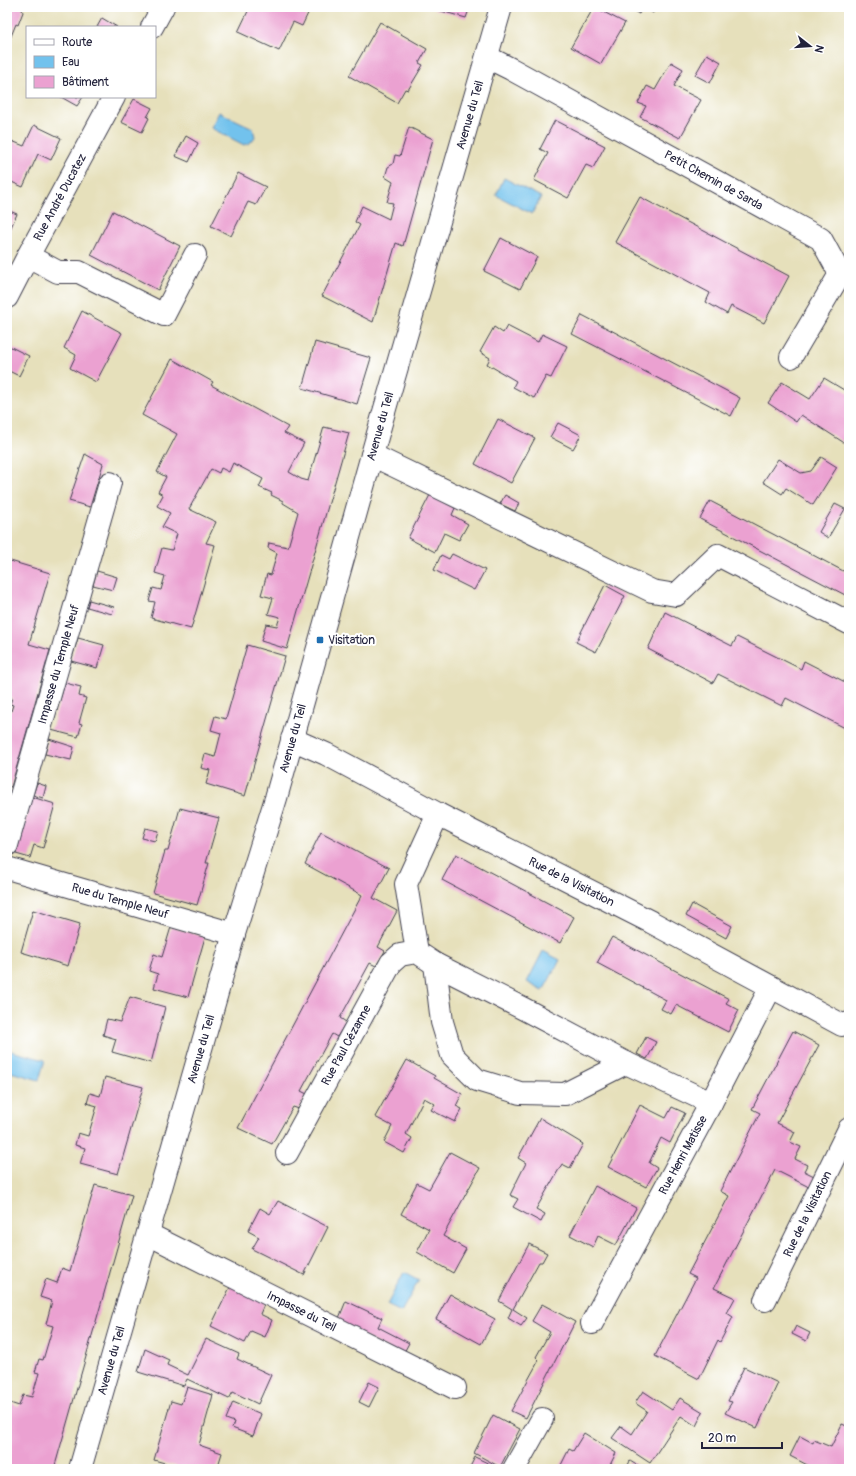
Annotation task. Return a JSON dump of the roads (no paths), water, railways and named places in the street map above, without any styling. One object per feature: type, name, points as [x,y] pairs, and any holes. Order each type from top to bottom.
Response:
[{"type":"street","points":[[153,26],[163,7]]},
{"type":"street","name":"Avenue du Teil","points":[[80,1469],[234,934],[292,739],[501,7]]},
{"type":"street","name":"Petit Chemin de Sarda","points":[[487,57],[511,68],[821,239],[840,274],[791,357]]},
{"type":"street","name":"Rue André Ducatez","points":[[7,297],[113,98]]},
{"type":"street","points":[[28,256],[58,272],[79,272],[164,315],[196,254]]},
{"type":"street","points":[[372,455],[652,591],[676,595],[718,555],[849,623]]},
{"type":"street","name":"Impasse du Temple Neuf","points":[[7,845],[110,483]]},
{"type":"street","name":"Rue de la Visitation","points":[[292,739],[326,754],[438,814],[651,922],[842,1025],[849,1023]]},
{"type":"street","points":[[438,814],[406,884],[417,952],[435,964],[626,1063],[711,1103]]},
{"type":"street","name":"Rue du Temple Neuf","points":[[7,868],[234,934]]},
{"type":"street","name":"Rue Paul Cézanne","points":[[287,1153],[391,963],[400,955],[417,952]]},
{"type":"street","points":[[435,964],[442,1022],[452,1056],[477,1080],[520,1093],[565,1094],[626,1063]]},
{"type":"street","name":"Rue Henri Matisse","points":[[592,1323],[772,987]]},
{"type":"street","name":"Rue de la Visitation","points":[[765,1300],[849,1128]]},
{"type":"street","name":"Impasse du Teil","points":[[148,1234],[455,1388]]},
{"type":"street","points":[[514,1469],[542,1419]]},
{"type":"water","points":[[219,112],[253,128],[255,137],[250,143],[244,145],[211,128]]},
{"type":"water","points":[[504,178],[541,197],[532,214],[496,195]]},
{"type":"water","points":[[543,951],[560,960],[543,991],[527,982]]},
{"type":"water","points":[[7,1050],[45,1060],[39,1080],[7,1071]]},
{"type":"water","points":[[404,1272],[419,1280],[401,1312],[387,1305]]},
{"type":"place","name":"Visitation","points":[[320,640]]}]
